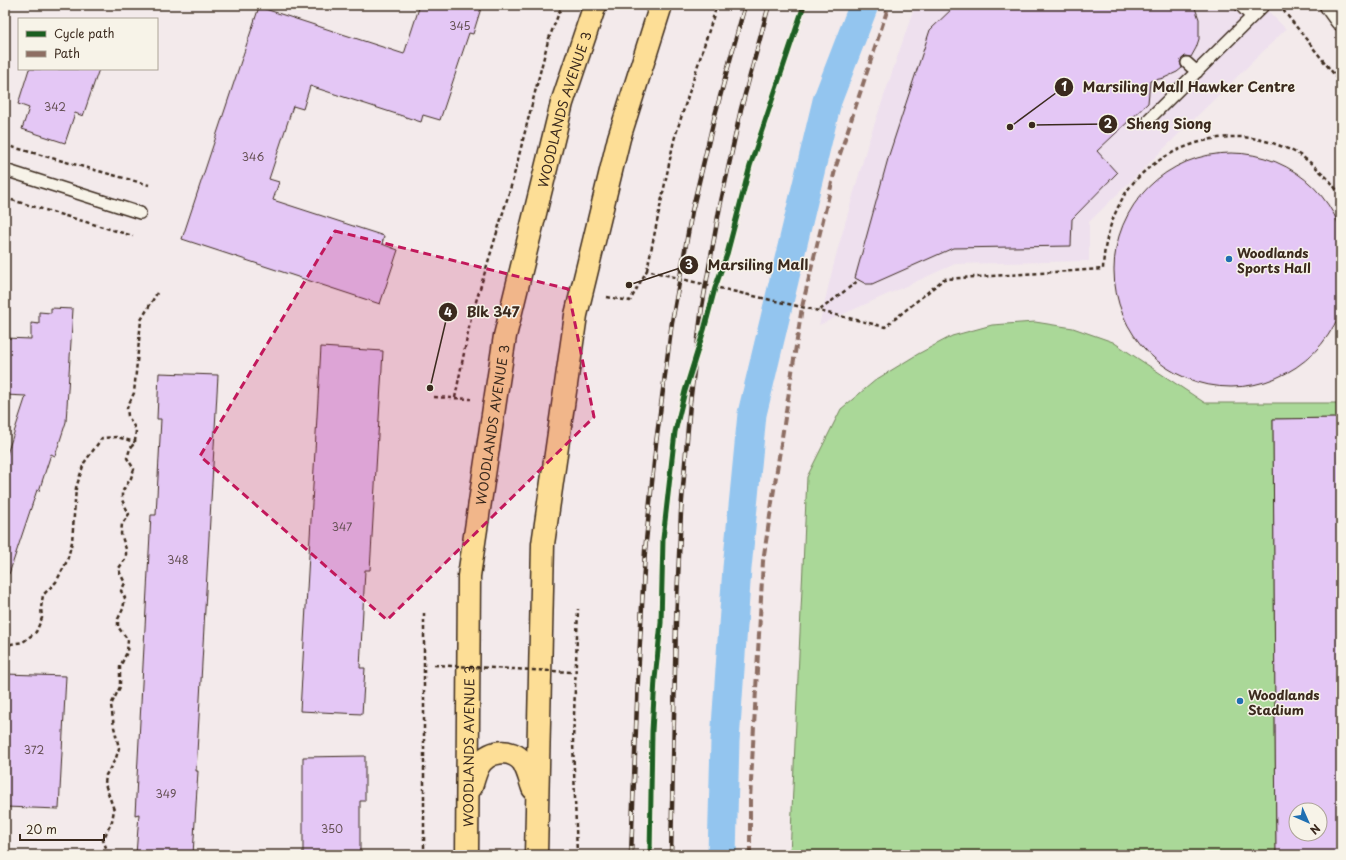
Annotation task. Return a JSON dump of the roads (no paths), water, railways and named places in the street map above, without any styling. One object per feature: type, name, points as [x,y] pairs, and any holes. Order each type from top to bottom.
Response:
[{"type":"main road","name":"WOODLANDS AVENUE 3","points":[[467,855],[469,576],[495,401],[505,336],[562,103],[595,5]]},
{"type":"main road","points":[[536,855],[536,798],[543,544],[576,315],[619,138],[661,5]]},
{"type":"main road","points":[[468,796],[478,767],[484,758],[495,753],[508,752],[517,756],[524,763],[536,798]]},
{"type":"street","points":[[1331,5],[1341,19]]},
{"type":"lane","points":[[1240,5],[1252,17]]},
{"type":"lane","points":[[1149,119],[1264,5]]},
{"type":"lane","points":[[1187,63],[1197,72]]},
{"type":"lane","points":[[5,170],[140,213]]},
{"type":"waterway","points":[[722,855],[725,741],[737,568],[752,414],[827,101],[864,5]]},
{"type":"railway","points":[[631,855],[645,551],[656,443],[672,322],[692,211],[715,115],[745,5]]},
{"type":"railway","points":[[671,855],[676,622],[681,512],[690,403],[702,307],[719,211],[741,109],[769,5]]},
{"type":"place","name":"Sheng Siong","points":[[1032,125]]},
{"type":"place","name":"Marsiling Mall Hawker Centre","points":[[1010,127]]},
{"type":"place","name":"Woodlands Sports Hall","points":[[1229,259]]},
{"type":"place","name":"Marsiling Mall","points":[[629,285]]},
{"type":"place","name":"Blk 347","points":[[430,388]]},
{"type":"place","name":"Woodlands Stadium","points":[[1240,701]]}]
